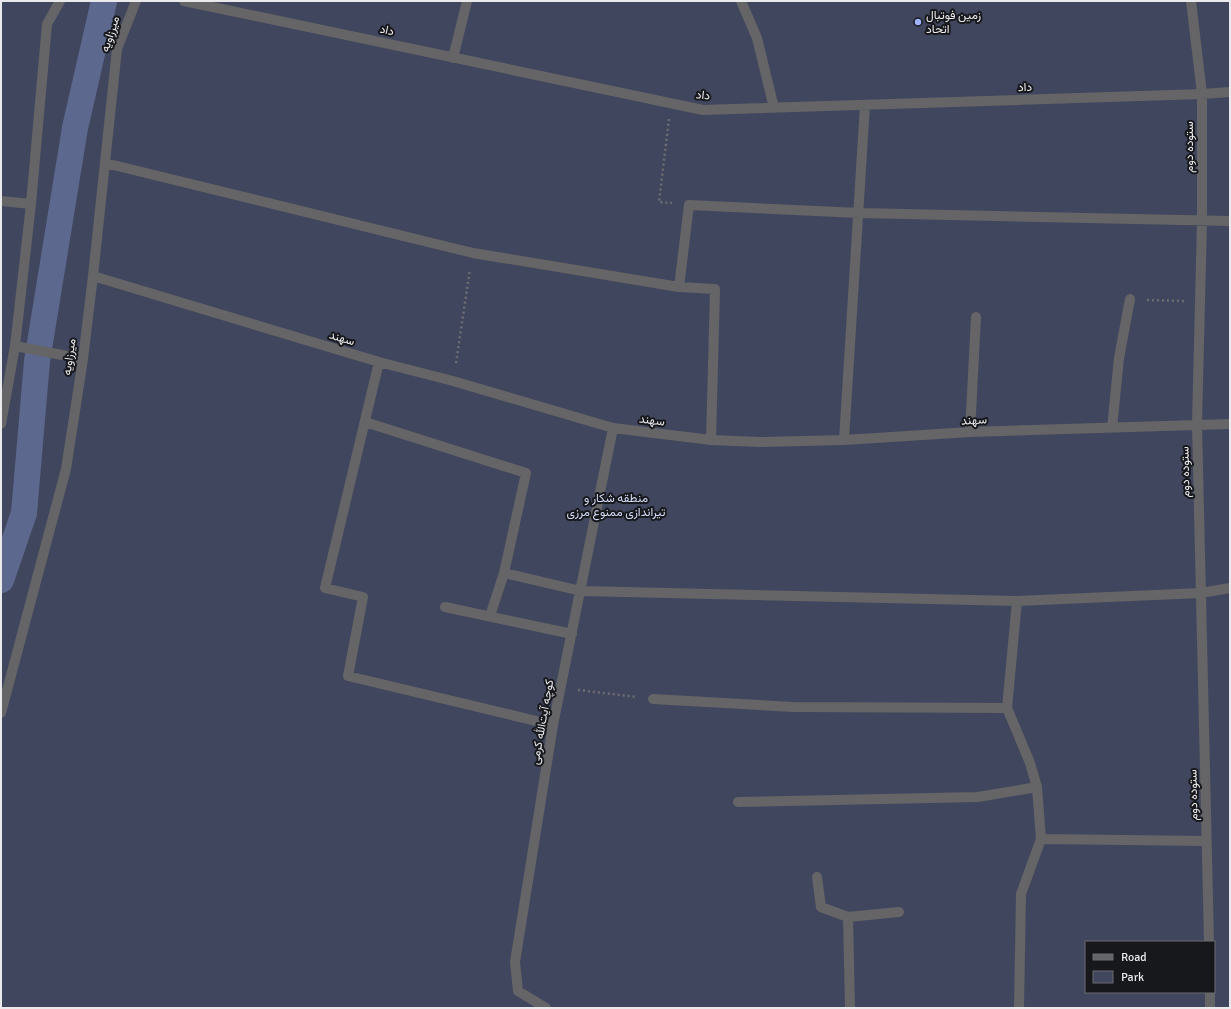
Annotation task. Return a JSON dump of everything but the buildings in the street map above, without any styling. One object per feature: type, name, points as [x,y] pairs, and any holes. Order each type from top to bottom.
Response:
[{"type":"street","points":[[1,424],[15,346],[31,204],[47,24],[60,1]]},
{"type":"street","name":"میرزاویه","points":[[1,713],[66,469],[93,276],[117,49],[136,1]]},
{"type":"street","name":"داد","points":[[184,1],[703,110],[1230,92]]},
{"type":"street","points":[[453,58],[467,1]]},
{"type":"street","points":[[741,1],[757,38],[774,108]]},
{"type":"street","name":"ستوده دوم","points":[[1191,1],[1202,94],[1202,221],[1197,424],[1209,941]]},
{"type":"street","points":[[844,440],[865,105]]},
{"type":"street","points":[[105,163],[473,253],[679,287],[715,288],[711,440]]},
{"type":"street","points":[[1,201],[31,204]]},
{"type":"street","points":[[679,287],[689,205],[859,213],[1230,221]]},
{"type":"street","name":"سهند","points":[[93,276],[379,362],[453,381],[613,428],[711,440],[759,442],[844,440],[970,432],[1230,424]]},
{"type":"street","points":[[1112,428],[1119,358],[1130,300]]},
{"type":"street","points":[[970,432],[976,318]]},
{"type":"street","points":[[15,346],[82,359]]},
{"type":"street","points":[[379,362],[325,588],[363,597],[348,676],[553,725]]},
{"type":"street","points":[[365,422],[526,473],[504,573],[490,616]]},
{"type":"street","name":"کوچه آیت‌الله کرمی","points":[[546,1008],[518,990],[515,962],[553,725],[613,428]]},
{"type":"street","points":[[504,573],[581,591],[1017,601],[1201,593],[1230,588]]},
{"type":"street","points":[[1017,601],[1007,708],[1030,763],[1037,787],[1041,839],[1021,894],[1019,1008]]},
{"type":"street","points":[[445,607],[572,634]]},
{"type":"street","points":[[653,699],[793,707],[1007,708]]},
{"type":"street","points":[[738,802],[978,797],[1037,787]]},
{"type":"street","points":[[1041,839],[1207,841]]},
{"type":"street","points":[[817,877],[820,907],[848,917],[899,912]]},
{"type":"street","points":[[848,917],[850,1008]]},
{"type":"street","points":[[1210,993],[1210,1008]]},
{"type":"path","points":[[672,103],[658,202],[689,205]]},
{"type":"path","points":[[453,381],[473,253]]},
{"type":"path","points":[[1130,300],[1200,301]]},
{"type":"path","points":[[561,688],[653,699]]},
{"type":"green space","name":"منطقه شکار و تیراندازی ممنوع مرزی","points":[[1,1],[1230,1],[1230,1008],[1,1008]]},
{"type":"waterway","points":[[1,580],[24,513],[37,361],[75,128],[104,1]]},
{"type":"place","name":"زمین فوتبال اتحاد","points":[[918,22]]}]
